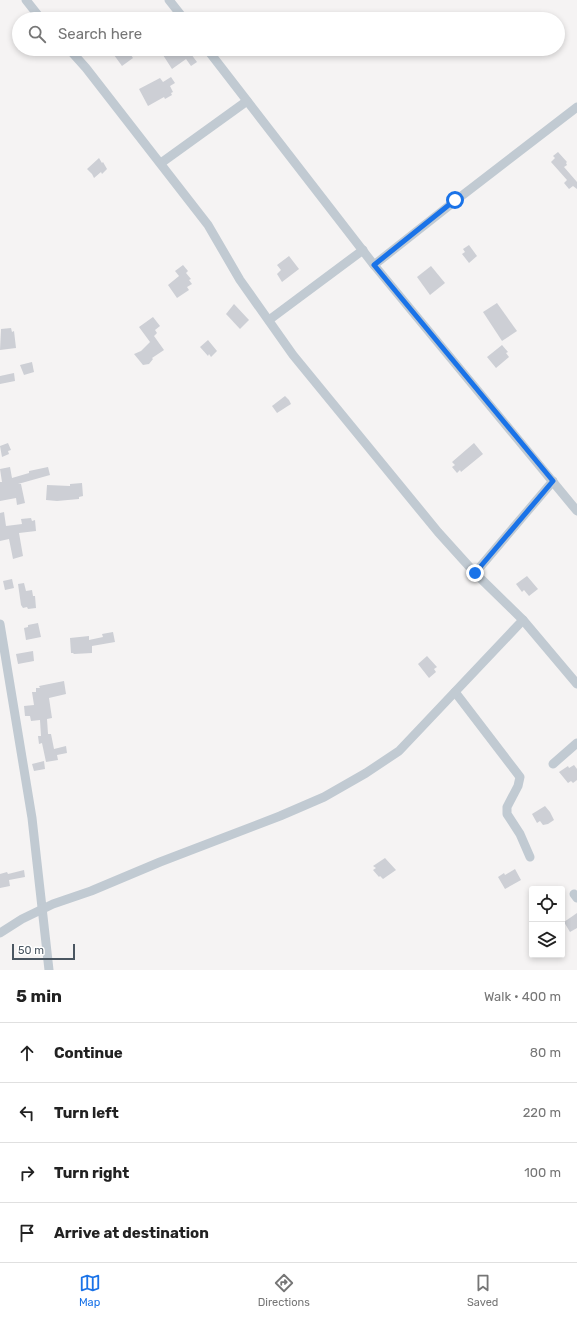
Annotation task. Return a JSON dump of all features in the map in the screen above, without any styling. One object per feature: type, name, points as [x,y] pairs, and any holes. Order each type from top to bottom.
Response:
[{"type":"street","points":[[26,0],[35,12]]},
{"type":"street","points":[[169,0],[178,12]]},
{"type":"street","points":[[75,56],[161,163],[208,225],[240,280],[293,355],[438,532],[475,573],[523,620],[577,684]]},
{"type":"street","points":[[212,56],[374,265],[577,511]]},
{"type":"street","points":[[161,163],[247,100]]},
{"type":"street","points":[[374,265],[455,200],[577,108]]},
{"type":"street","points":[[269,320],[363,250]]},
{"type":"street","points":[[475,573],[553,481]]},
{"type":"street","points":[[0,933],[22,919],[42,909],[280,816],[324,797],[366,773],[399,751],[523,620]]},
{"type":"street","points":[[0,624],[32,818],[49,970]]},
{"type":"street","points":[[456,692],[520,777],[518,786],[507,808],[507,814],[520,834],[530,857]]},
{"type":"street","points":[[553,764],[577,743]]},
{"type":"building","points":[[115,56],[132,56],[133,58],[122,66]]},
{"type":"building","points":[[164,56],[192,56],[197,62],[191,66],[186,59],[172,69]]},
{"type":"building","points":[[171,77],[175,83],[170,86],[173,92],[171,93],[172,95],[165,99],[164,97],[148,106],[139,89],[160,78],[163,82]]},
{"type":"building","points":[[558,152],[567,162],[567,165],[564,167],[577,182],[577,189],[573,186],[569,189],[564,183],[567,180],[551,162],[555,158],[553,156]]},
{"type":"building","points":[[99,158],[107,169],[102,174],[101,172],[94,178],[87,169]]},
{"type":"building","points":[[469,245],[477,256],[469,263],[462,254],[465,252],[463,249]]},
{"type":"building","points":[[289,256],[299,269],[282,282],[277,274],[281,270],[277,265]]},
{"type":"building","points":[[183,265],[188,271],[186,273],[191,279],[189,280],[192,284],[187,287],[189,290],[177,298],[168,285],[179,276],[175,271]]},
{"type":"building","points":[[431,266],[445,283],[430,295],[417,277]]},
{"type":"building","points":[[497,303],[517,331],[502,341],[483,312]]},
{"type":"building","points":[[234,304],[249,320],[240,329],[226,314]]},
{"type":"building","points":[[153,317],[160,326],[155,330],[157,333],[154,336],[164,350],[152,358],[153,359],[149,364],[143,365],[134,354],[141,351],[150,342],[139,327]]},
{"type":"building","points":[[11,328],[12,332],[14,331],[16,348],[0,350],[1,329]]},
{"type":"building","points":[[208,340],[217,351],[211,357],[209,354],[208,356],[200,347]]},
{"type":"building","points":[[502,345],[508,352],[506,353],[509,357],[496,368],[487,357]]},
{"type":"building","points":[[32,362],[34,372],[24,375],[20,365]]},
{"type":"building","points":[[14,373],[15,381],[0,384],[0,376]]},
{"type":"building","points":[[285,396],[291,404],[277,413],[272,406]]},
{"type":"building","points":[[8,443],[11,450],[8,451],[9,454],[2,457],[0,446]]},
{"type":"building","points":[[474,443],[483,454],[461,472],[460,470],[457,473],[452,467],[455,465],[452,462]]},
{"type":"building","points":[[10,467],[12,478],[29,473],[29,471],[48,467],[50,475],[18,484],[21,484],[25,503],[17,505],[16,498],[0,501],[0,482],[2,482],[0,469]]},
{"type":"building","points":[[82,483],[83,496],[79,497],[79,499],[57,501],[46,500],[47,485],[70,486],[70,484]]},
{"type":"building","points":[[4,512],[6,526],[22,524],[21,519],[31,518],[32,521],[35,520],[36,531],[19,533],[23,556],[13,559],[9,539],[0,541],[0,513]]},
{"type":"building","points":[[527,576],[538,589],[529,596],[524,590],[522,592],[516,584]]},
{"type":"building","points":[[12,579],[14,588],[5,590],[3,581]]},
{"type":"building","points":[[24,583],[26,591],[32,590],[33,596],[35,596],[36,608],[23,608],[21,605],[18,584]]},
{"type":"building","points":[[38,623],[41,637],[26,640],[24,628],[28,627],[28,625]]},
{"type":"building","points":[[113,632],[115,642],[92,646],[92,653],[71,653],[70,638],[89,636],[89,640],[103,637],[102,634]]},
{"type":"building","points":[[33,651],[34,661],[18,664],[16,654]]},
{"type":"building","points":[[427,656],[437,667],[434,669],[436,672],[429,678],[418,664]]},
{"type":"building","points":[[64,681],[66,694],[49,698],[52,718],[47,719],[48,734],[51,734],[54,749],[66,746],[67,753],[57,755],[58,760],[46,762],[42,743],[39,744],[38,736],[41,736],[40,720],[31,721],[30,716],[25,716],[24,706],[34,705],[32,692],[36,692],[36,688],[40,688],[39,686]]},
{"type":"building","points":[[44,761],[45,769],[34,771],[32,764]]},
{"type":"building","points":[[574,765],[577,769],[577,780],[573,783],[571,781],[568,783],[559,772],[568,766],[569,768]]},
{"type":"building","points":[[545,806],[554,820],[543,825],[540,821],[537,823],[532,814]]},
{"type":"building","points":[[385,858],[396,870],[383,879],[373,870],[376,868],[373,866]]},
{"type":"building","points":[[515,869],[521,880],[505,889],[498,877]]},
{"type":"building","points":[[24,870],[25,877],[9,880],[10,886],[0,888],[0,874],[7,872],[8,874]]},
{"type":"building","points":[[577,913],[577,928],[570,932],[565,921]]},
{"type":"route","points":[[455,200],[374,265],[553,481],[475,573]]}]
